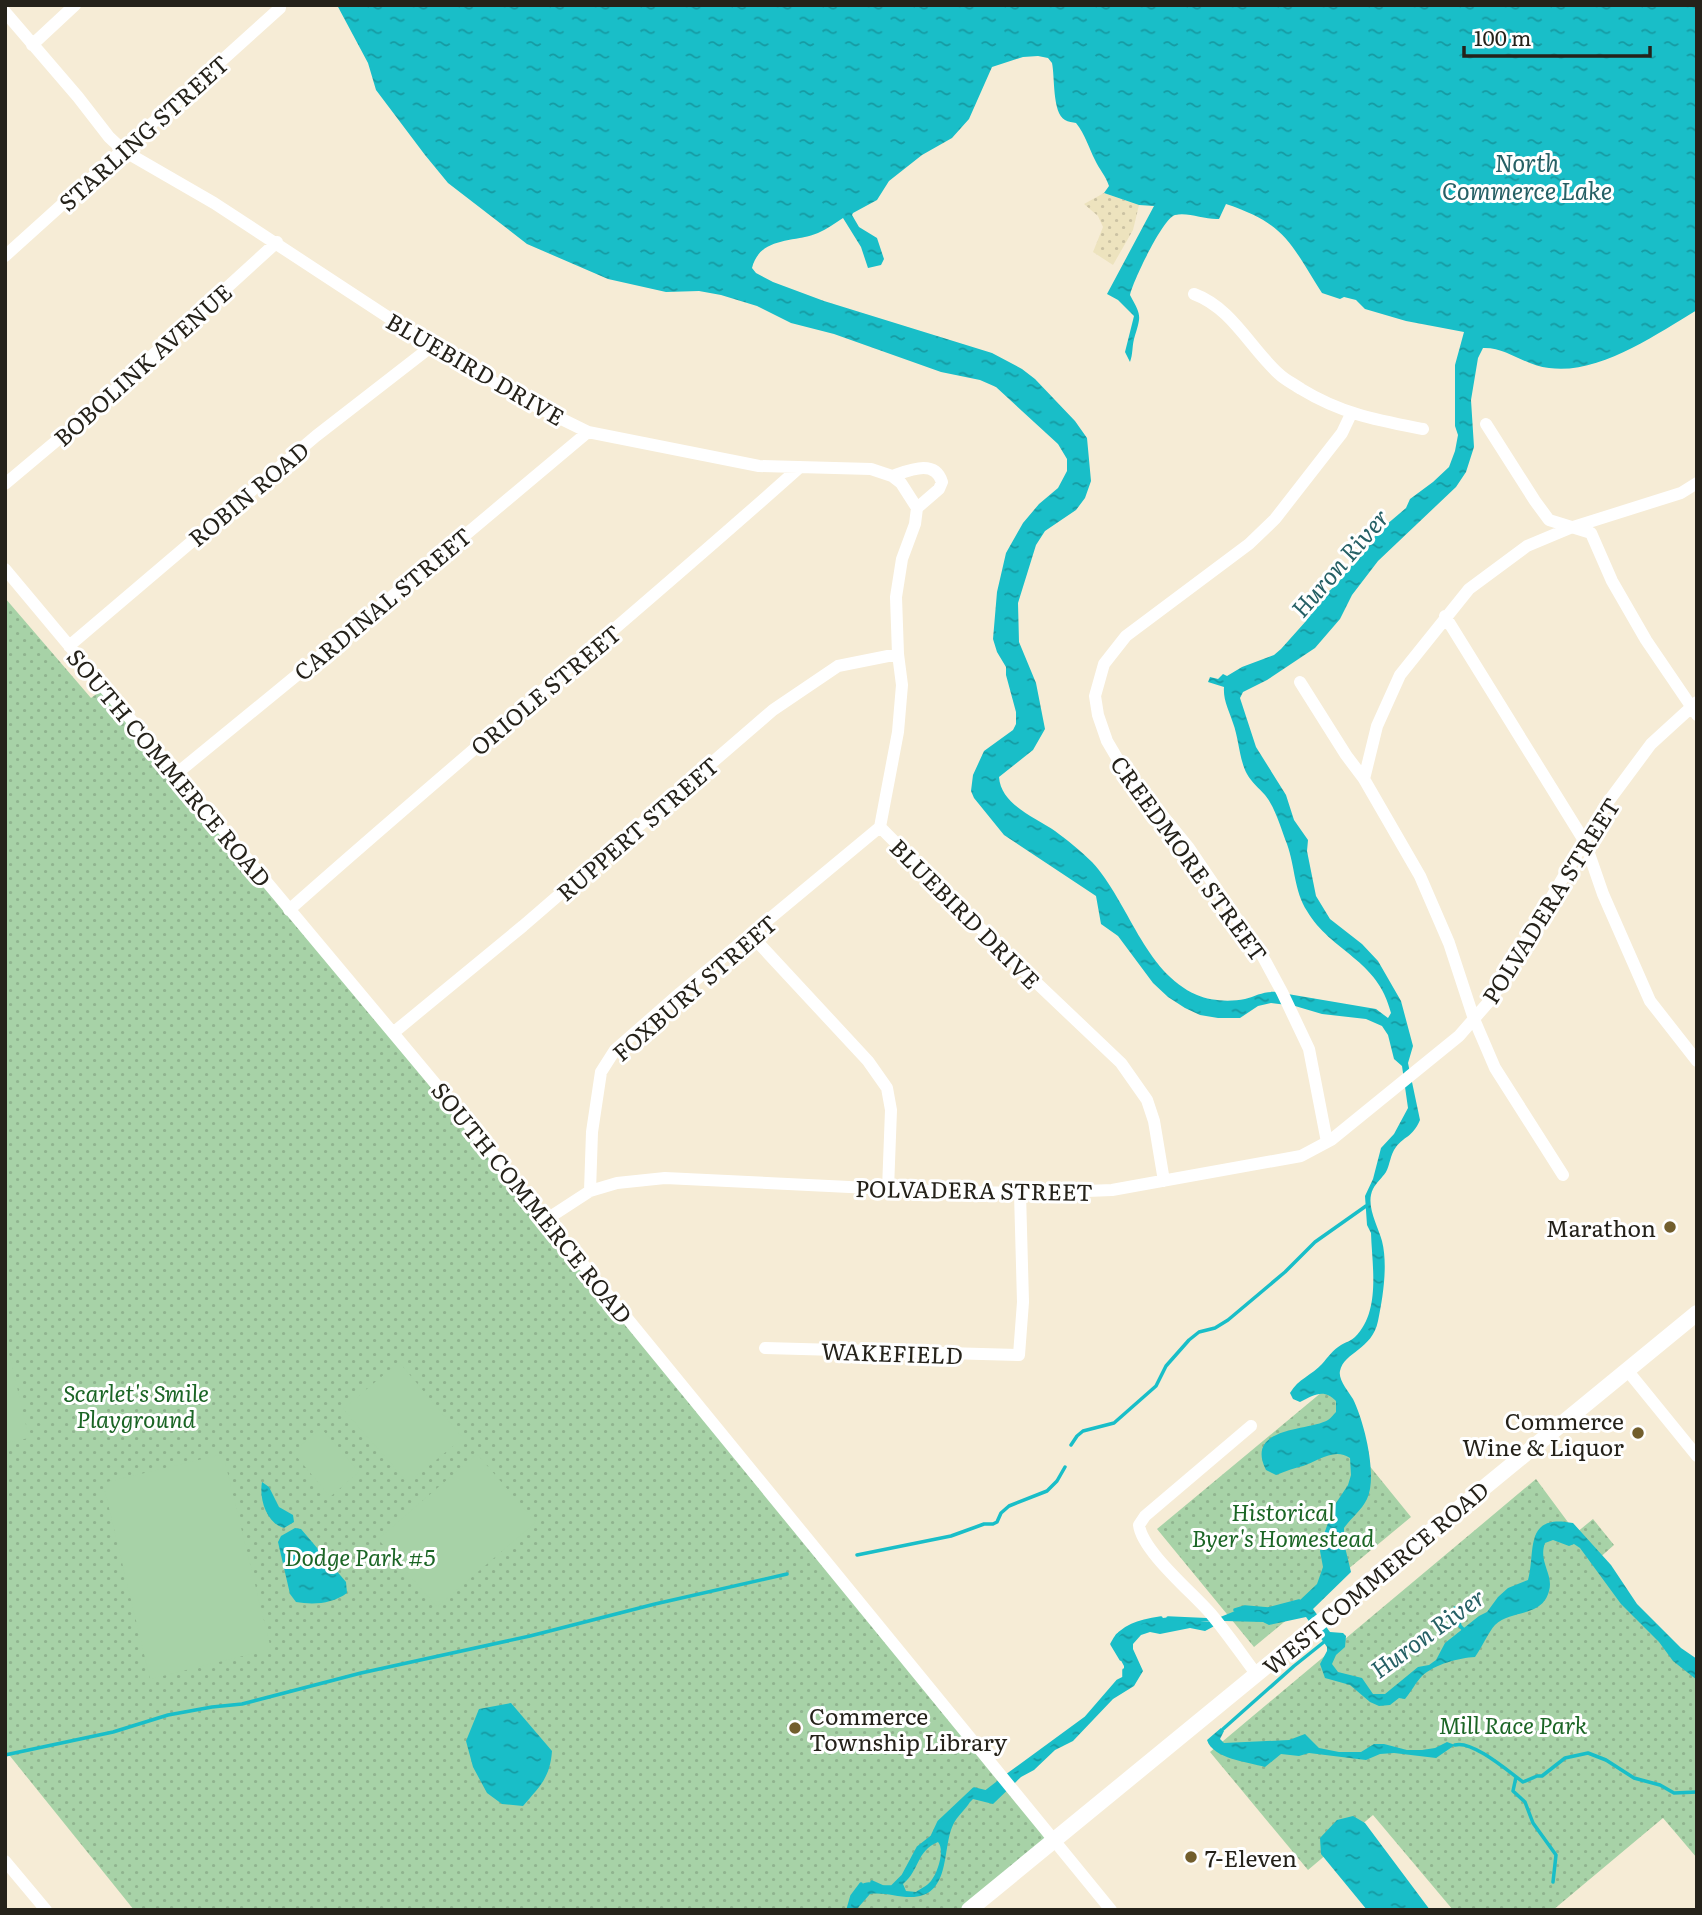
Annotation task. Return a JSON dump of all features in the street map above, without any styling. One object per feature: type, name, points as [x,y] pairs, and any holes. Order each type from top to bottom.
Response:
[{"type":"main road","name":"WEST COMMERCE ROAD","points":[[969,1910],[1697,1313]]},
{"type":"street","points":[[32,46],[75,5]]},
{"type":"street","name":"STARLING STREET","points":[[5,256],[280,8]]},
{"type":"street","points":[[5,12],[10,27]]},
{"type":"street","name":"BLUEBIRD DRIVE","points":[[10,27],[32,46],[124,151],[277,242],[432,346],[527,402],[588,432],[759,466],[871,470],[892,476]]},
{"type":"street","name":"BOBOLINK AVENUE","points":[[5,484],[86,416],[277,242]]},
{"type":"street","points":[[1194,294],[1210,300],[1226,313],[1280,376],[1320,400],[1351,414],[1423,429]]},
{"type":"street","name":"ROBIN ROAD","points":[[69,646],[316,436],[432,346]]},
{"type":"street","name":"CREEDMORE STREET","points":[[1327,1142],[1309,1049],[1282,992],[1263,957],[1189,848],[1120,763],[1107,741],[1095,696],[1104,664],[1126,636],[1249,544],[1266,527],[1342,433],[1351,414]]},
{"type":"street","points":[[1486,425],[1549,520],[1591,533],[1612,582],[1646,640],[1695,708]]},
{"type":"street","name":"CARDINAL STREET","points":[[176,774],[588,432]]},
{"type":"street","name":"ORIOLE STREET","points":[[289,909],[402,809],[678,576],[800,467]]},
{"type":"street","points":[[934,468],[940,474],[942,482],[939,489],[917,509],[909,492],[892,476],[934,468]]},
{"type":"street","points":[[1364,779],[1377,726],[1400,675],[1469,589],[1527,546],[1570,528],[1681,493],[1697,483]]},
{"type":"street","name":"BLUEBIRD DRIVE","points":[[917,509],[915,524],[902,559],[896,597],[902,685],[898,732],[880,827],[1001,949],[1121,1063],[1147,1100],[1154,1121],[1164,1181]]},
{"type":"street","name":"SOUTH COMMERCE ROAD","points":[[5,569],[547,1219],[1111,1910]]},
{"type":"street","points":[[1445,616],[1585,842],[1603,894],[1650,1001],[1697,1061]]},
{"type":"street","name":"RUPPERT STREET","points":[[393,1033],[523,926],[773,710],[838,666],[898,654]]},
{"type":"street","points":[[1300,682],[1364,779],[1419,876],[1449,943],[1474,1019],[1495,1068],[1563,1175]]},
{"type":"street","name":"POLVADERA STREET","points":[[547,1219],[590,1191],[617,1183],[665,1178],[1020,1193],[1112,1190],[1301,1156],[1327,1142],[1459,1036],[1474,1019],[1493,997],[1605,806],[1651,744],[1695,708]]},
{"type":"street","name":"FOXBURY STREET","points":[[590,1191],[592,1132],[601,1072],[615,1049],[880,827]]},
{"type":"street","points":[[751,935],[868,1061],[887,1088],[891,1110],[888,1189]]},
{"type":"street","name":"WAKEFIELD","points":[[765,1348],[1019,1355],[1023,1302],[1020,1193]]},
{"type":"street","points":[[1628,1370],[1697,1456]]},
{"type":"street","points":[[1251,1426],[1145,1516],[1139,1525],[1141,1535],[1155,1553],[1212,1615],[1257,1675]]},
{"type":"street","points":[[5,1861],[46,1910]]},
{"type":"street","points":[[5,1882],[16,1873]]},
{"type":"sand","points":[[1104,193],[1139,205],[1133,230],[1113,265],[1093,252],[1103,227],[1098,216],[1084,204]]},
{"type":"green space","name":"Dodge Park #5","points":[[5,598],[91,698],[102,690],[987,1758],[1051,1840],[966,1910],[134,1910],[10,1756],[5,1756]]},
{"type":"green space","points":[[5,1336],[29,1438],[5,1443]]},
{"type":"green space","points":[[399,1362],[463,1438],[408,1483],[343,1409]]},
{"type":"green space","name":"Historical Byer's Homestead","points":[[1334,1382],[1368,1464],[1411,1517],[1254,1647],[1157,1529]]},
{"type":"green space","points":[[321,1428],[359,1472],[330,1497],[293,1452]]},
{"type":"green space","points":[[223,1454],[271,1649],[150,1679],[103,1483]]},
{"type":"green space","points":[[477,1454],[536,1522],[437,1607],[378,1539]]},
{"type":"green space","name":"Mill Race Park","points":[[1536,1479],[1576,1533],[1593,1519],[1614,1545],[1597,1560],[1697,1673],[1697,1858],[1663,1818],[1553,1910],[1453,1910],[1373,1815],[1308,1870],[1210,1752]]},
{"type":"water","name":"North Commerce Lake","points":[[337,5],[1697,5],[1697,310],[1626,351],[1568,369],[1540,367],[1500,350],[1483,348],[1478,358],[1471,400],[1474,447],[1466,472],[1456,487],[1378,561],[1352,595],[1340,619],[1315,648],[1267,680],[1243,692],[1240,698],[1256,747],[1286,795],[1294,820],[1308,840],[1307,851],[1316,896],[1330,919],[1362,944],[1378,961],[1401,1001],[1413,1046],[1408,1063],[1420,1120],[1392,1153],[1386,1172],[1374,1187],[1370,1202],[1385,1260],[1378,1321],[1370,1338],[1347,1359],[1340,1371],[1342,1382],[1353,1399],[1361,1421],[1371,1477],[1367,1499],[1344,1528],[1344,1543],[1351,1572],[1313,1609],[1330,1632],[1343,1633],[1346,1636],[1345,1647],[1336,1655],[1332,1664],[1338,1672],[1362,1678],[1373,1694],[1385,1694],[1418,1667],[1429,1665],[1436,1660],[1445,1643],[1487,1612],[1508,1588],[1528,1580],[1535,1537],[1539,1529],[1557,1521],[1573,1523],[1611,1565],[1637,1604],[1681,1648],[1697,1659],[1697,1680],[1673,1661],[1659,1642],[1621,1604],[1580,1548],[1574,1544],[1569,1546],[1553,1540],[1545,1543],[1543,1550],[1550,1585],[1545,1600],[1533,1609],[1495,1625],[1475,1657],[1455,1660],[1434,1668],[1422,1676],[1405,1699],[1399,1698],[1390,1705],[1379,1706],[1350,1685],[1325,1678],[1320,1664],[1327,1647],[1306,1617],[1269,1625],[1263,1622],[1224,1621],[1205,1631],[1190,1628],[1160,1634],[1150,1632],[1141,1635],[1133,1644],[1143,1671],[1134,1686],[1113,1699],[1073,1741],[1055,1750],[993,1804],[973,1799],[970,1802],[953,1825],[940,1879],[934,1888],[926,1894],[914,1897],[870,1894],[856,1910],[848,1910],[853,1894],[863,1883],[892,1887],[903,1876],[918,1848],[931,1837],[939,1822],[974,1789],[984,1792],[989,1790],[1086,1718],[1124,1677],[1124,1666],[1112,1644],[1116,1634],[1146,1620],[1171,1617],[1208,1622],[1245,1607],[1268,1609],[1299,1601],[1317,1584],[1323,1567],[1320,1551],[1323,1537],[1334,1506],[1348,1485],[1351,1475],[1350,1458],[1338,1454],[1326,1456],[1276,1475],[1266,1470],[1262,1456],[1264,1445],[1271,1438],[1319,1424],[1336,1412],[1336,1401],[1332,1397],[1319,1394],[1300,1402],[1293,1399],[1290,1393],[1336,1349],[1355,1337],[1369,1314],[1373,1274],[1371,1233],[1367,1225],[1365,1196],[1373,1179],[1381,1148],[1394,1134],[1408,1108],[1402,1066],[1394,1059],[1388,1035],[1382,1026],[1366,1019],[1322,1014],[1295,1006],[1271,1003],[1258,1006],[1240,1018],[1200,1015],[1185,1008],[1153,983],[1118,936],[1101,924],[1096,896],[1004,835],[974,798],[971,791],[973,775],[984,751],[1013,730],[1016,724],[1006,667],[993,639],[997,592],[1006,553],[1023,523],[1039,504],[1058,488],[1067,471],[1067,459],[1058,444],[996,387],[980,380],[941,372],[834,334],[791,323],[757,306],[721,295],[699,291],[666,292],[608,279],[527,244],[448,183],[376,90],[368,63]],"holes":[[[1023,57],[1048,58],[1052,63],[1058,110],[1065,120],[1076,123],[1082,132],[1108,182],[1109,186],[1104,193],[1139,205],[1154,206],[1107,294],[1118,300],[1134,316],[1125,352],[1130,362],[1139,320],[1137,308],[1130,295],[1156,238],[1175,215],[1219,219],[1226,204],[1262,219],[1284,237],[1322,293],[1340,299],[1344,297],[1356,300],[1365,309],[1406,321],[1464,332],[1455,365],[1455,426],[1458,435],[1449,467],[1410,499],[1406,508],[1379,531],[1337,584],[1316,603],[1306,621],[1281,649],[1274,655],[1227,676],[1223,674],[1218,679],[1210,677],[1208,682],[1224,687],[1225,701],[1244,768],[1275,812],[1290,852],[1297,887],[1307,911],[1328,937],[1376,980],[1391,1013],[1388,1018],[1376,1009],[1276,992],[1233,1000],[1214,1000],[1197,995],[1163,970],[1138,935],[1117,896],[1092,862],[1055,831],[1012,803],[1001,787],[999,777],[1033,750],[1045,729],[1036,683],[1019,642],[1018,603],[1036,545],[1045,531],[1076,510],[1085,498],[1091,481],[1087,438],[1075,421],[1035,379],[992,353],[824,301],[773,282],[752,268],[762,250],[779,242],[818,233],[843,218],[861,247],[868,268],[881,265],[884,259],[877,238],[859,227],[853,213],[877,200],[889,181],[922,155],[952,138],[969,119],[992,67]],[[938,1842],[941,1855],[934,1877],[916,1892],[906,1891],[903,1884],[913,1873],[926,1850]]]},
{"type":"water","points":[[262,1482],[269,1487],[279,1507],[293,1515],[294,1522],[284,1528],[268,1515],[263,1502]]},
{"type":"water","points":[[295,1528],[301,1529],[346,1582],[347,1593],[322,1603],[296,1602],[290,1594],[278,1542],[281,1536]]},
{"type":"water","points":[[511,1703],[552,1751],[546,1775],[523,1806],[502,1804],[487,1793],[473,1767],[466,1741],[479,1709]]},
{"type":"water","points":[[1221,1728],[1224,1731],[1220,1739],[1224,1743],[1289,1740],[1305,1734],[1319,1748],[1339,1752],[1361,1752],[1374,1744],[1407,1750],[1435,1748],[1447,1742],[1455,1745],[1436,1758],[1394,1753],[1380,1754],[1366,1760],[1309,1753],[1299,1756],[1281,1754],[1265,1767],[1216,1752],[1207,1740]]},
{"type":"water","points":[[1353,1816],[1365,1823],[1430,1910],[1367,1910],[1321,1854],[1320,1838],[1337,1820]]},
{"type":"waterway","points":[[1071,1445],[1083,1431],[1114,1423],[1156,1386],[1166,1366],[1189,1340],[1199,1332],[1215,1328],[1228,1320],[1285,1272],[1315,1242],[1366,1206]]},
{"type":"waterway","points":[[857,1555],[951,1536],[984,1524],[993,1524],[1009,1506],[1047,1491],[1065,1467]]},
{"type":"waterway","points":[[5,1755],[113,1732],[168,1715],[242,1704],[361,1673],[530,1636],[787,1574]]},
{"type":"waterway","points":[[1235,1610],[1245,1607],[1268,1609],[1299,1601]]},
{"type":"waterway","name":"Huron River","points":[[1455,1608],[1463,1629]]},
{"type":"waterway","points":[[1121,1659],[1112,1644],[1120,1633],[1139,1623],[1161,1618]]},
{"type":"waterway","points":[[1168,1618],[1212,1620]]},
{"type":"waterway","points":[[1223,1729],[1324,1642]]},
{"type":"waterway","points":[[1008,1775],[1086,1718],[1118,1681],[1124,1678],[1124,1670]]},
{"type":"waterway","points":[[1455,1745],[1471,1747],[1523,1782],[1542,1776],[1565,1758],[1588,1753],[1606,1760],[1634,1778],[1660,1785],[1674,1793],[1697,1792]]},
{"type":"waterway","points":[[1516,1777],[1513,1791],[1525,1802],[1533,1823],[1556,1855],[1553,1882]]},
{"type":"waterway","points":[[872,1882],[883,1887],[892,1887],[903,1876],[918,1848],[932,1837],[939,1822],[974,1789],[986,1792],[999,1782]]},
{"type":"waterway","points":[[848,1910],[852,1896],[861,1884]]},
{"type":"place","name":"Marathon","points":[[1670,1227]]},
{"type":"place","name":"Commerce Wine & Liquor","points":[[1638,1433]]},
{"type":"place","name":"Commerce Township Library","points":[[795,1728]]},
{"type":"place","name":"7-Eleven","points":[[1191,1857]]},
{"type":"park label","name":"Scarlet's Smile Playground","points":[[136,1405]]}]
